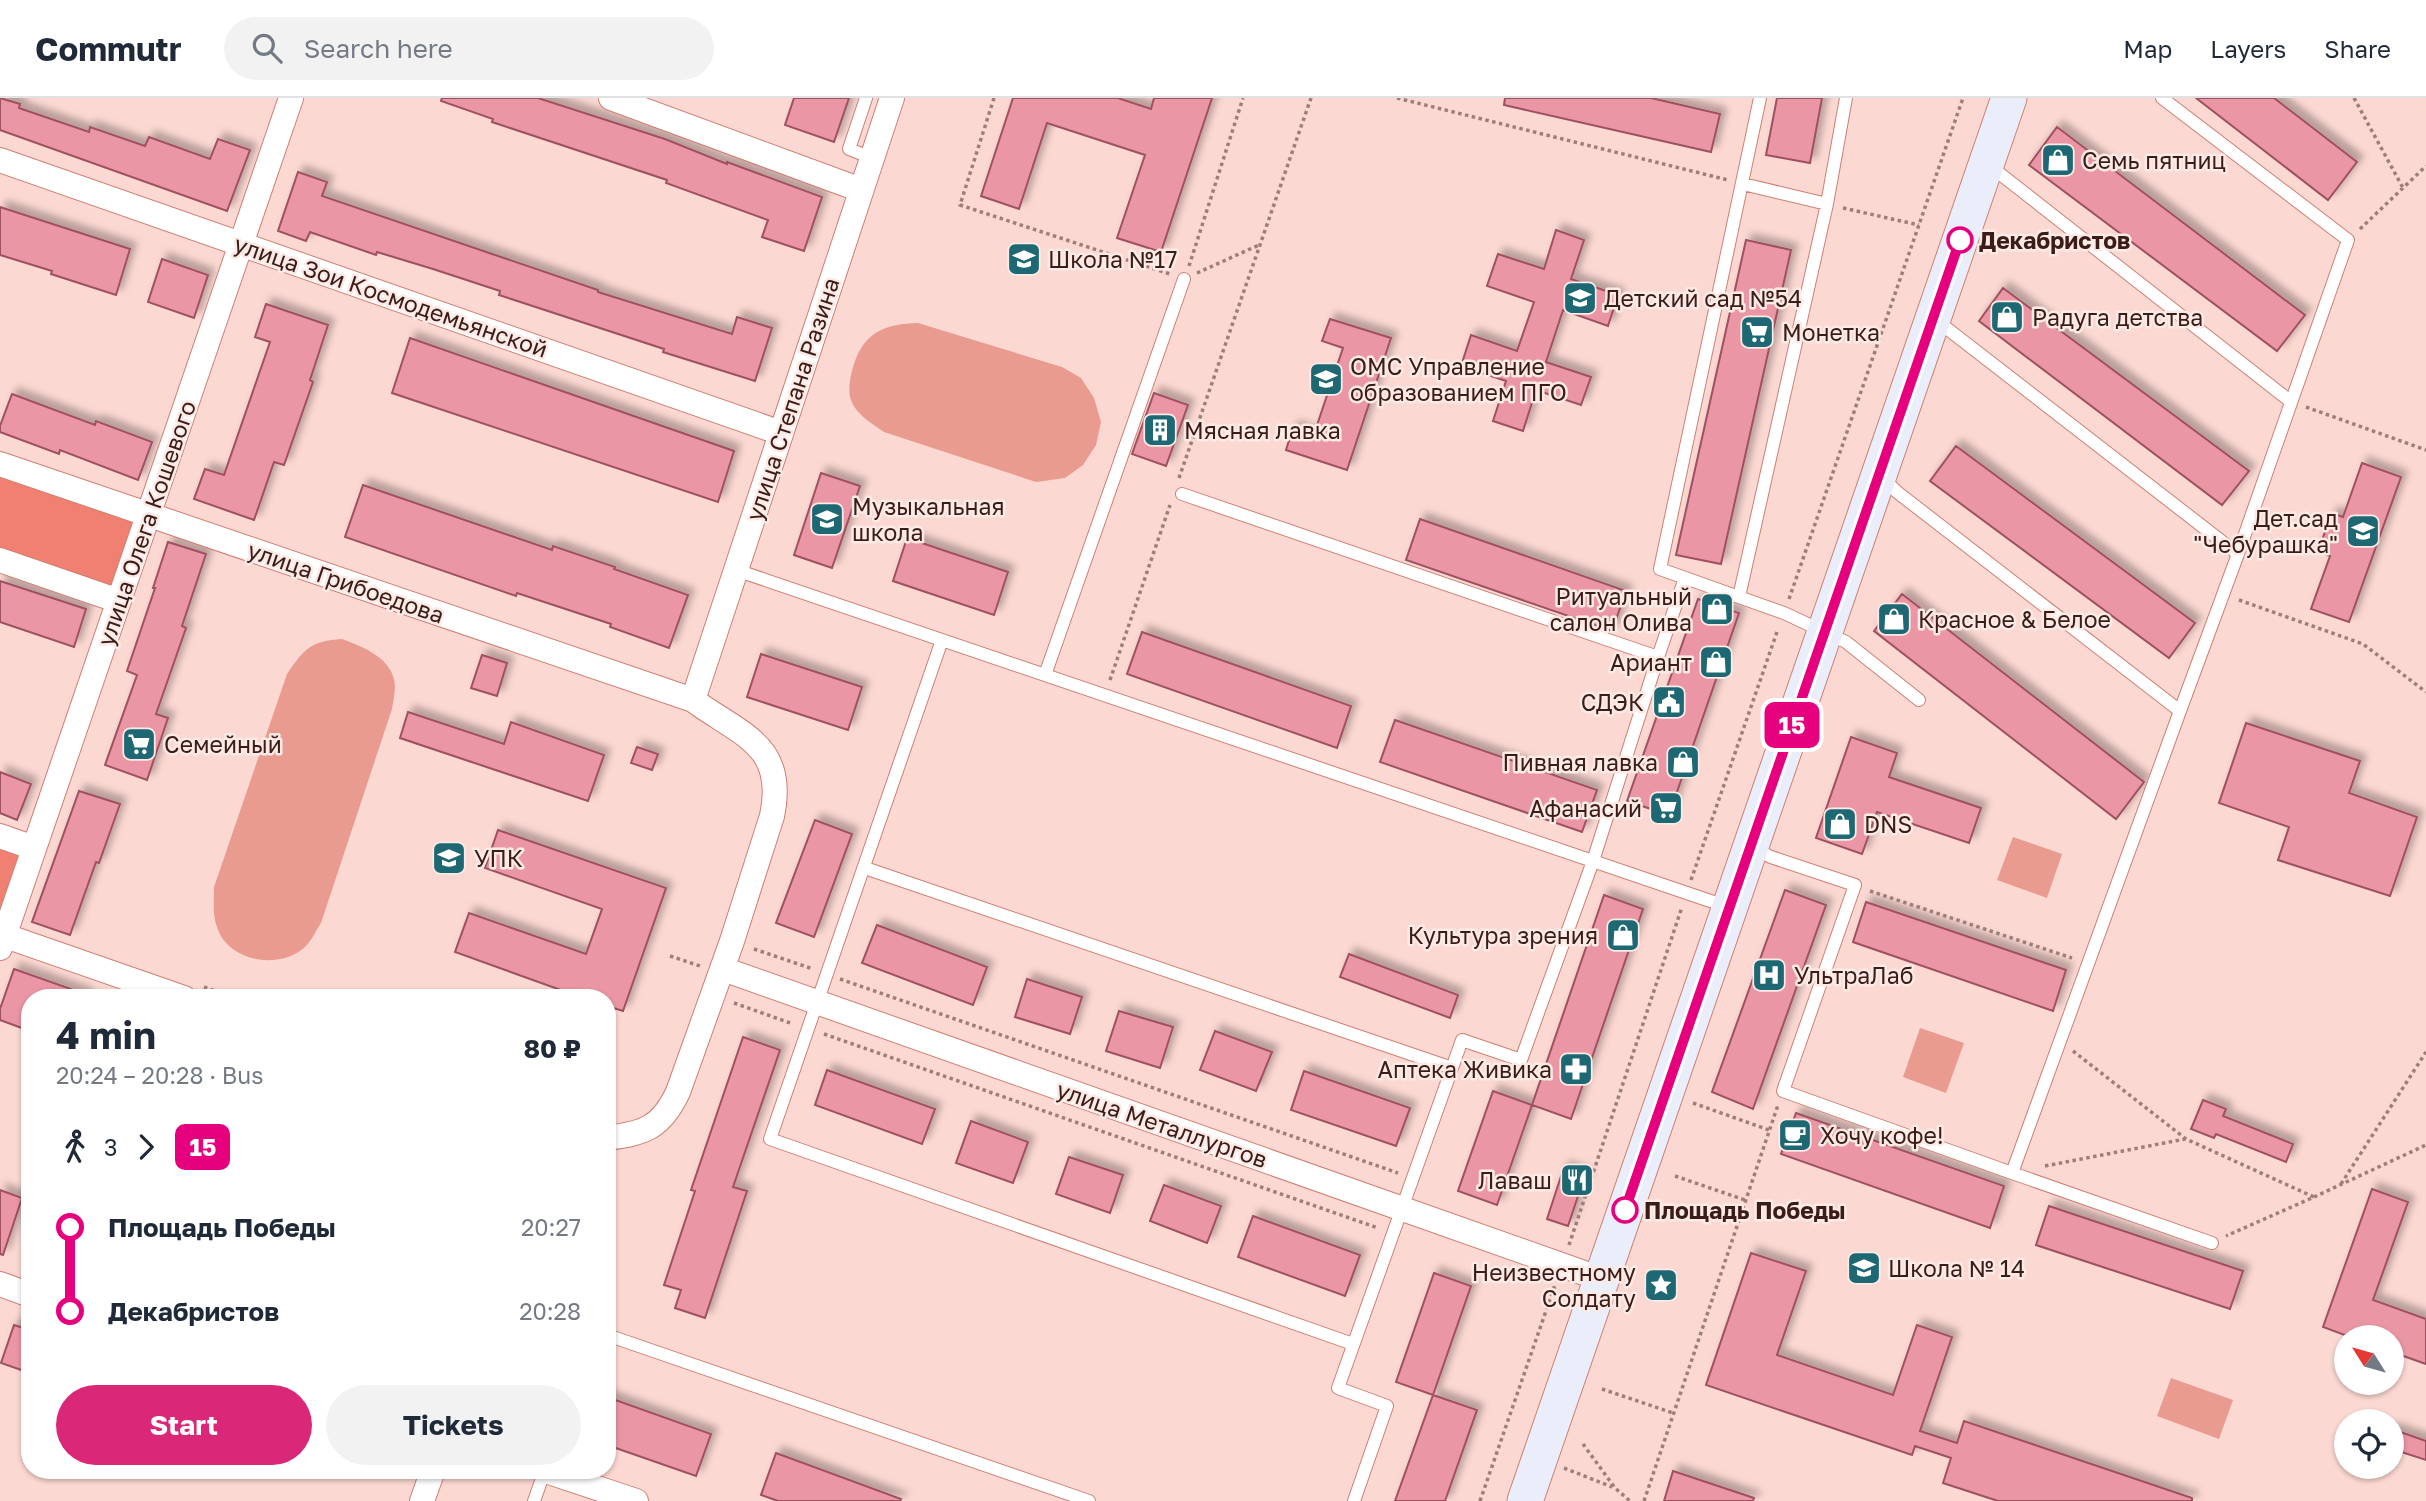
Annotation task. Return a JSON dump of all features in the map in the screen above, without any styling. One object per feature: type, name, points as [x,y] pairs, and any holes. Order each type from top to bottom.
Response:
[{"type":"street","name":"улица Олега Кошевого","points":[[1,939],[291,98]]},
{"type":"street","points":[[611,98],[861,190]]},
{"type":"street","name":"улица Степана Разина","points":[[693,700],[892,98]]},
{"type":"street","points":[[1525,1501],[2008,98]]},
{"type":"street","name":"улица Зои Космодемьянской","points":[[0,160],[781,433]]},
{"type":"street","name":"улица Грибоедова","points":[[0,464],[693,700],[742,731],[766,758],[775,778],[772,817],[723,969],[670,1108],[659,1123],[645,1131],[616,1136]]},
{"type":"street","points":[[0,560],[119,601]]},
{"type":"street","points":[[0,836],[34,848]]},
{"type":"street","points":[[1,939],[156,989]]},
{"type":"street","name":"улица Металлургов","points":[[723,969],[1601,1279]]},
{"type":"street","points":[[0,1284],[21,1292]]},
{"type":"street","points":[[422,1501],[430,1479]]},
{"type":"street","points":[[571,1479],[636,1501]]},
{"type":"lane","points":[[866,98],[849,149],[872,158]]},
{"type":"lane","points":[[1760,98],[1660,569],[1784,613],[1825,631],[1846,642],[1919,700]]},
{"type":"lane","points":[[1739,597],[1827,204],[1846,98]]},
{"type":"lane","points":[[2012,1173],[2224,594],[2348,240],[2162,98]]},
{"type":"lane","points":[[1986,163],[2290,401]]},
{"type":"lane","points":[[1743,184],[1827,204]]},
{"type":"lane","points":[[1045,675],[1185,279]]},
{"type":"lane","points":[[1933,317],[2238,554]]},
{"type":"lane","points":[[1878,473],[1897,492],[2180,711]]},
{"type":"lane","points":[[1178,492],[1658,657]]},
{"type":"lane","points":[[736,570],[1728,907]]},
{"type":"lane","points":[[1354,1501],[1387,1406],[1338,1388],[1462,1040],[1521,1060],[1593,861],[1685,578]]},
{"type":"lane","points":[[942,640],[770,1139],[1353,1344]]},
{"type":"lane","points":[[1749,846],[1772,857],[1855,886],[1783,1091],[2212,1243]]},
{"type":"lane","points":[[865,868],[1452,1068]]},
{"type":"lane","points":[[616,1338],[1089,1501]]},
{"type":"lane","points":[[534,1501],[541,1479]]},
{"type":"path","points":[[994,98],[960,205],[1185,279],[1259,245]]},
{"type":"path","points":[[1185,279],[1243,98]]},
{"type":"path","points":[[1105,695],[1178,492],[1259,245],[1311,98]]},
{"type":"path","points":[[1397,98],[1743,184]]},
{"type":"path","points":[[1480,1501],[1686,893],[1963,98]]},
{"type":"path","points":[[2354,98],[2403,188]]},
{"type":"path","points":[[2348,240],[2426,166]]},
{"type":"path","points":[[1827,204],[1919,225]]},
{"type":"path","points":[[2306,407],[2426,450]]},
{"type":"path","points":[[2224,594],[2363,645],[2426,692]]},
{"type":"path","points":[[1855,886],[2088,964]]},
{"type":"path","points":[[732,941],[1413,1178]]},
{"type":"path","points":[[670,956],[700,966],[693,989],[1393,1233]]},
{"type":"path","points":[[2060,1041],[2186,1139],[2314,1197]]},
{"type":"path","points":[[2341,1184],[2426,1052]]},
{"type":"path","points":[[1644,1501],[1783,1091]]},
{"type":"path","points":[[1687,1101],[1769,1130]]},
{"type":"path","points":[[2012,1173],[2186,1139]]},
{"type":"path","points":[[2212,1243],[2426,1145]]},
{"type":"path","points":[[1675,1176],[1746,1200]]},
{"type":"path","points":[[1602,1389],[1674,1413]]},
{"type":"path","points":[[1583,1444],[1615,1488],[1630,1501]]},
{"type":"path","points":[[1562,1468],[1615,1488]]},
{"type":"shaded area","points":[[918,323],[1062,367],[1081,378],[1094,398],[1101,422],[1096,445],[1083,465],[1065,478],[1036,482],[884,432],[864,417],[855,408],[849,393],[852,372],[864,344],[887,328]]},
{"type":"shaded area","points":[[0,470],[140,519],[114,594],[0,554]]},
{"type":"shaded area","points":[[342,639],[368,650],[389,668],[395,686],[392,709],[321,923],[308,944],[296,954],[271,960],[245,956],[234,950],[218,930],[214,914],[214,887],[287,674],[304,652],[316,644]]},
{"type":"shaded area","points":[[2013,837],[2062,854],[2047,898],[1997,880]]},
{"type":"shaded area","points":[[0,841],[26,851],[0,925]]},
{"type":"shaded area","points":[[1920,1028],[1964,1043],[1946,1093],[1903,1077]]},
{"type":"shaded area","points":[[2171,1378],[2233,1400],[2219,1439],[2157,1416]]},
{"type":"building","points":[[0,98],[20,104],[19,108],[89,132],[90,127],[145,146],[149,137],[210,159],[218,139],[250,150],[227,211],[0,130]]},
{"type":"building","points":[[442,98],[538,98],[665,139],[822,197],[804,251],[762,237],[768,220],[666,183],[667,180],[492,122],[493,119],[441,101]]},
{"type":"building","points":[[794,98],[849,98],[834,142],[785,125]]},
{"type":"building","points":[[1013,98],[1118,98],[1151,109],[1154,98],[1212,98],[1161,252],[1117,238],[1145,155],[1047,123],[1019,209],[981,196]]},
{"type":"building","points":[[1505,98],[1651,98],[1720,114],[1711,152],[1504,105]]},
{"type":"building","points":[[1777,98],[1822,98],[1810,163],[1766,155]]},
{"type":"building","points":[[2196,98],[2274,98],[2357,162],[2328,200]]},
{"type":"building","points":[[2057,127],[2305,315],[2277,351],[2029,165]]},
{"type":"building","points":[[298,172],[327,182],[322,196],[598,292],[732,334],[737,317],[772,328],[755,381],[499,295],[500,291],[433,269],[377,252],[376,255],[310,232],[306,241],[278,231]]},
{"type":"building","points":[[0,207],[130,249],[116,295],[0,255]]},
{"type":"building","points":[[1556,230],[1584,240],[1571,279],[1618,295],[1608,326],[1563,310],[1546,362],[1591,377],[1581,405],[1536,390],[1523,431],[1493,421],[1506,381],[1461,366],[1471,335],[1517,351],[1534,302],[1487,286],[1498,254],[1544,269]]},
{"type":"building","points":[[1746,240],[1791,250],[1721,564],[1676,555]]},
{"type":"building","points":[[162,259],[208,275],[194,318],[148,302]]},
{"type":"building","points":[[2003,288],[2249,471],[2222,505],[1979,321]]},
{"type":"building","points":[[266,304],[328,325],[310,380],[313,382],[284,465],[274,462],[254,520],[194,499],[205,469],[224,475],[270,342],[255,337]]},
{"type":"building","points":[[1330,319],[1391,338],[1347,470],[1286,450],[1293,427],[1314,434],[1343,348],[1322,341]]},
{"type":"building","points":[[410,338],[734,451],[718,502],[392,393]]},
{"type":"building","name":"Мясная лавка","points":[[1154,393],[1188,405],[1166,466],[1132,454]]},
{"type":"building","points":[[12,394],[95,425],[96,421],[152,442],[138,480],[60,450],[59,454],[0,432]]},
{"type":"building","points":[[1956,446],[2195,623],[2169,658],[1930,481]]},
{"type":"building","points":[[2362,463],[2401,477],[2349,622],[2311,609],[2330,556],[2318,551],[2332,513],[2343,517]]},
{"type":"building","points":[[821,473],[860,486],[832,568],[794,555]]},
{"type":"building","points":[[363,485],[552,550],[553,546],[688,595],[669,648],[610,627],[611,624],[517,593],[516,596],[345,537]]},
{"type":"building","points":[[1420,519],[1626,591],[1612,631],[1406,560]]},
{"type":"building","points":[[907,538],[1008,572],[994,615],[893,581]]},
{"type":"building","points":[[168,542],[206,554],[182,626],[186,628],[156,714],[168,718],[147,780],[105,765],[137,675],[127,671]]},
{"type":"building","points":[[0,581],[86,609],[74,647],[0,622]]},
{"type":"building","points":[[1902,594],[2144,782],[2116,819],[1874,631]]},
{"type":"building","points":[[1698,599],[1739,613],[1669,815],[1627,801]]},
{"type":"building","points":[[1142,632],[1351,706],[1337,748],[1127,674]]},
{"type":"building","points":[[761,654],[862,687],[848,730],[747,697]]},
{"type":"building","points":[[482,655],[507,663],[497,696],[471,688]]},
{"type":"building","points":[[408,712],[504,744],[511,722],[604,755],[588,801],[400,738]]},
{"type":"building","points":[[1395,720],[1597,790],[1582,832],[1380,762]]},
{"type":"building","points":[[2246,723],[2360,761],[2349,793],[2417,817],[2390,896],[2278,860],[2289,827],[2219,803]]},
{"type":"building","points":[[1851,737],[1897,753],[1889,777],[1981,808],[1969,843],[1877,812],[1862,854],[1816,838]]},
{"type":"building","points":[[637,747],[658,754],[652,770],[631,763]]},
{"type":"building","points":[[0,772],[31,784],[17,820],[0,813]]},
{"type":"building","points":[[79,791],[120,804],[70,935],[32,922]]},
{"type":"building","points":[[815,820],[852,834],[814,937],[776,923]]},
{"type":"building","points":[[498,830],[666,888],[623,1011],[616,1009],[616,989],[558,989],[455,952],[469,913],[586,954],[602,909],[485,868]]},
{"type":"building","points":[[1785,890],[1826,905],[1753,1109],[1712,1092]]},
{"type":"building","points":[[1604,895],[1643,909],[1571,1119],[1532,1105]]},
{"type":"building","points":[[1866,902],[2066,970],[2053,1011],[1853,942]]},
{"type":"building","points":[[877,925],[987,967],[973,1005],[862,963]]},
{"type":"building","points":[[1349,954],[1458,995],[1450,1018],[1340,977]]},
{"type":"building","points":[[14,969],[71,989],[21,989],[21,1028],[0,1020],[0,1009]]},
{"type":"building","points":[[1027,979],[1082,997],[1070,1034],[1015,1017]]},
{"type":"building","points":[[1119,1011],[1173,1027],[1160,1068],[1106,1051]]},
{"type":"building","points":[[1215,1031],[1272,1052],[1256,1091],[1200,1070]]},
{"type":"building","points":[[743,1037],[780,1050],[733,1187],[747,1191],[705,1318],[675,1308],[681,1290],[664,1285],[695,1191],[691,1190]]},
{"type":"building","points":[[827,1070],[935,1109],[922,1144],[815,1105]]},
{"type":"building","points":[[1304,1071],[1410,1108],[1396,1146],[1291,1110]]},
{"type":"building","points":[[1493,1091],[1532,1105],[1497,1205],[1458,1191]]},
{"type":"building","points":[[2203,1100],[2226,1109],[2223,1116],[2293,1144],[2286,1162],[2216,1134],[2214,1138],[2191,1129]]},
{"type":"building","points":[[1796,1113],[2004,1186],[1990,1228],[1781,1154]]},
{"type":"building","points":[[971,1121],[1028,1142],[1013,1183],[956,1163]]},
{"type":"building","points":[[1069,1157],[1123,1175],[1110,1213],[1056,1194]]},
{"type":"building","points":[[1564,1167],[1585,1175],[1568,1226],[1547,1219]]},
{"type":"building","points":[[1164,1185],[1221,1206],[1207,1243],[1150,1221]]},
{"type":"building","points":[[2372,1189],[2408,1202],[2373,1300],[2426,1319],[2426,1364],[2404,1356],[2404,1325],[2334,1325],[2334,1331],[2323,1327]]},
{"type":"building","points":[[0,1190],[21,1198],[21,1201],[3,1255],[0,1254]]},
{"type":"building","points":[[2049,1206],[2243,1271],[2230,1309],[2036,1245]]},
{"type":"building","points":[[1253,1216],[1360,1255],[1345,1296],[1238,1257]]},
{"type":"building","points":[[1751,1253],[1806,1271],[1777,1355],[1893,1395],[1917,1325],[1952,1337],[1920,1431],[1957,1443],[1964,1421],[2192,1498],[2192,1501],[1998,1501],[1943,1483],[1951,1458],[1915,1446],[1912,1455],[1706,1385]]},
{"type":"building","points":[[1434,1273],[1471,1286],[1433,1395],[1396,1382]]},
{"type":"building","points":[[14,1325],[21,1327],[21,1370],[1,1363]]},
{"type":"building","points":[[1433,1395],[1477,1410],[1445,1501],[1395,1501]]},
{"type":"building","points":[[616,1400],[711,1434],[696,1476],[616,1448]]},
{"type":"building","points":[[2404,1433],[2426,1441],[2426,1460],[2404,1453]]},
{"type":"building","points":[[776,1453],[901,1499],[778,1501],[761,1495]]},
{"type":"building","points":[[1673,1471],[1754,1498],[1753,1501],[1664,1501]]},
{"type":"bus line","name":"15","points":[[1625,1210],[1960,240]]},
{"type":"place","name":"Семь пятниц","points":[[2058,160]]},
{"type":"place","name":"Декабристов","points":[[1960,240]]},
{"type":"place","name":"Школа №17","points":[[1024,259]]},
{"type":"place","name":"Детский сад №54","points":[[1580,298]]},
{"type":"place","name":"Радуга детства","points":[[2007,317]]},
{"type":"place","name":"Монетка","points":[[1757,332]]},
{"type":"place","name":"ОМС Управление образованием ПГО","points":[[1326,379]]},
{"type":"place","name":"Мясная лавка","points":[[1160,430]]},
{"type":"place","name":"Музыкальная школа","points":[[827,519]]},
{"type":"place","name":"Дет.сад \"Чебурашка\"","points":[[2363,531]]},
{"type":"place","name":"Ритуальный салон Олива","points":[[1717,609]]},
{"type":"place","name":"Красное & Белое","points":[[1894,619]]},
{"type":"place","name":"Ариант","points":[[1716,662]]},
{"type":"place","name":"СДЭК","points":[[1669,702]]},
{"type":"place","name":"Семейный","points":[[139,744]]},
{"type":"place","name":"Пивная лавка","points":[[1683,762]]},
{"type":"place","name":"Афанасий","points":[[1666,808]]},
{"type":"place","name":"DNS","points":[[1840,824]]},
{"type":"place","name":"УПК","points":[[449,858]]},
{"type":"place","name":"Культура зрения","points":[[1623,935]]},
{"type":"place","name":"УльтраЛаб","points":[[1769,975]]},
{"type":"place","name":"Аптека Живика","points":[[1576,1069]]},
{"type":"place","name":"Хочу кофе!","points":[[1795,1135]]},
{"type":"place","name":"Лаваш","points":[[1577,1180]]},
{"type":"place","name":"Площадь Победы","points":[[1625,1210]]},
{"type":"place","name":"Школа № 14","points":[[1864,1268]]},
{"type":"place","name":"Неизвестному Солдату","points":[[1661,1285]]}]
